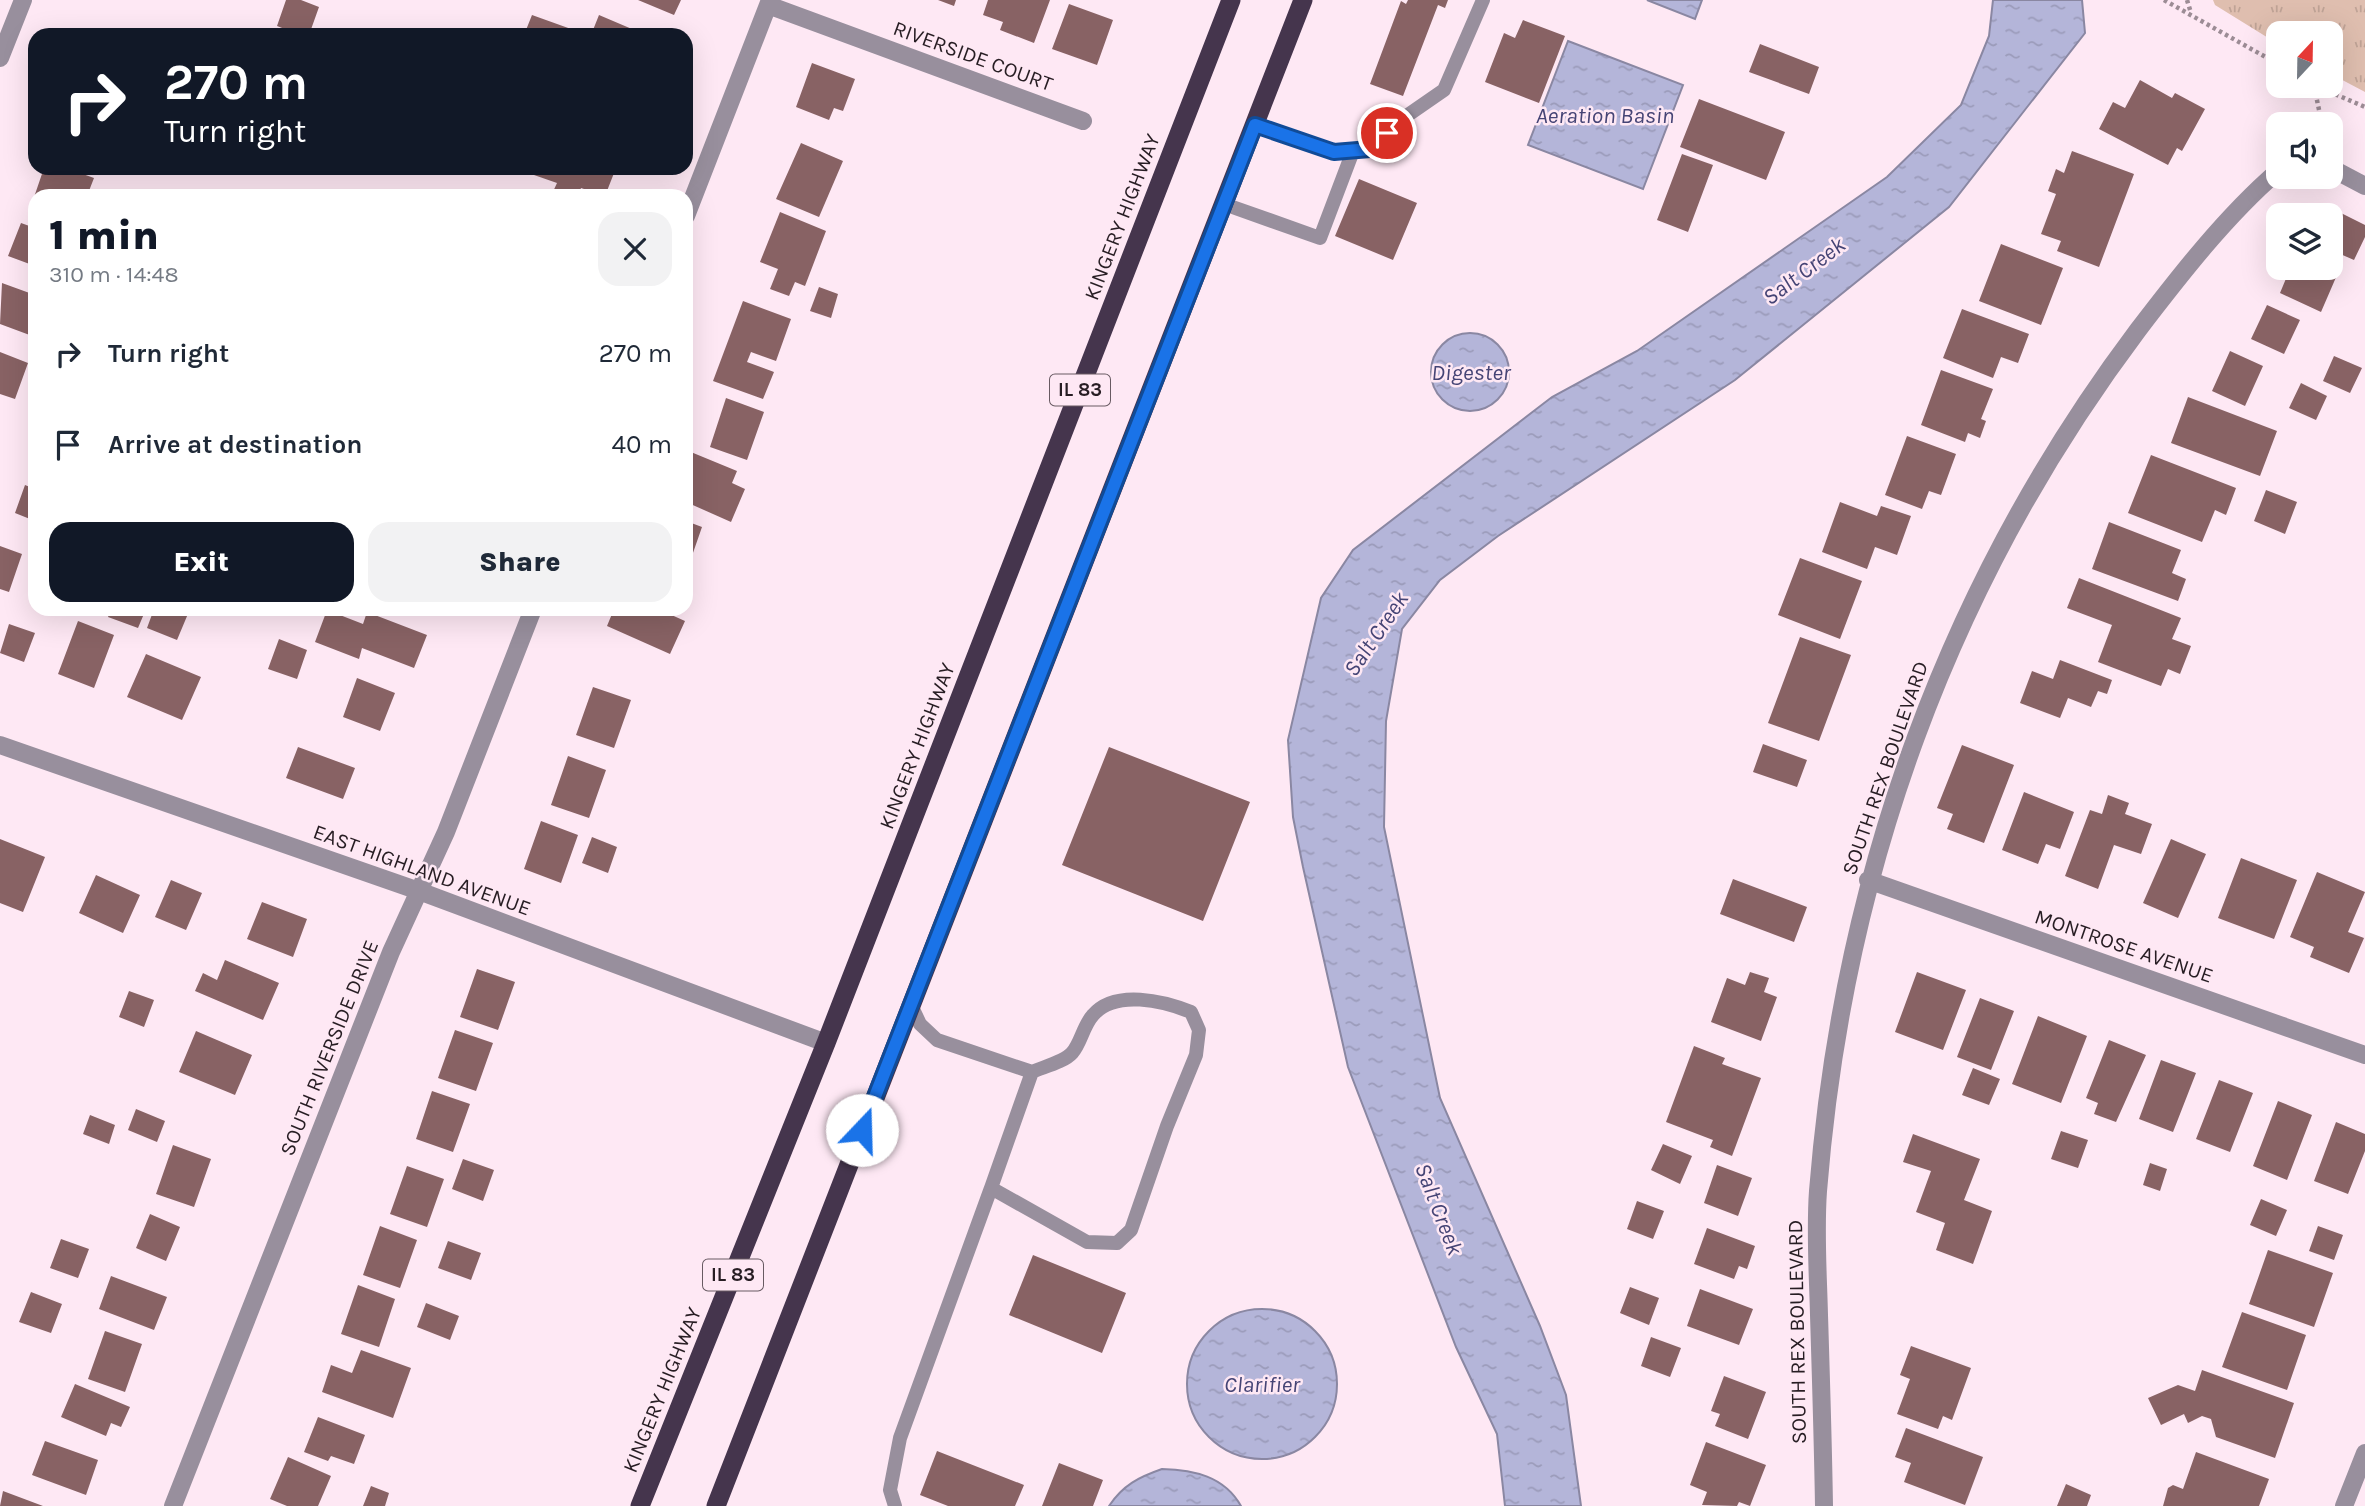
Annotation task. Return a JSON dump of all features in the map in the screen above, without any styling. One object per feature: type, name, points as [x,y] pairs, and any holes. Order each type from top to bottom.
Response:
[{"type":"highway","name":"KINGERY HIGHWAY","points":[[640,1506],[826,1043],[1231,0]]},
{"type":"highway","points":[[716,1506],[1303,0]]},
{"type":"street","points":[[0,58],[23,0]]},
{"type":"street","points":[[693,198],[769,2]]},
{"type":"street","name":"RIVERSIDE COURT","points":[[769,2],[1083,121]]},
{"type":"street","points":[[2343,174],[2365,186]]},
{"type":"street","name":"SOUTH REX BOULEVARD","points":[[1824,1506],[1816,1223],[1818,1191],[1830,1081],[1847,977],[1868,880],[1904,770],[1941,671],[2013,524],[2084,406],[2116,359],[2196,259],[2266,183]]},
{"type":"street","name":"SOUTH RIVERSIDE DRIVE","points":[[173,1506],[391,952],[446,832],[530,616]]},
{"type":"street","name":"EAST HIGHLAND AVENUE","points":[[0,746],[419,891],[826,1043]]},
{"type":"street","name":"MONTROSE AVENUE","points":[[1868,880],[2365,1055]]},
{"type":"street","points":[[2344,1506],[2365,1453]]},
{"type":"lane","points":[[1255,125],[1334,152],[1370,149],[1405,117],[1444,90],[1483,0]]},
{"type":"lane","points":[[1224,204],[1320,237],[1353,151]]},
{"type":"lane","points":[[911,1005],[920,1024],[937,1040],[1032,1072],[1071,1055],[1093,1015],[1110,1002],[1148,1001],[1172,1004],[1191,1012],[1199,1030],[1195,1055],[1184,1089],[1167,1126],[1131,1230],[1117,1243],[1087,1242],[991,1188]]},
{"type":"lane","points":[[895,1506],[890,1490],[900,1438],[1032,1072]]},
{"type":"path","points":[[2164,0],[2266,57]]},
{"type":"path","points":[[2188,0],[2192,14]]},
{"type":"path","points":[[2343,98],[2365,107]]},
{"type":"green space","points":[[2213,0],[2365,0],[2365,92],[2343,80],[2343,21],[2266,21],[2266,37],[2215,5]]},
{"type":"water","points":[[1647,0],[1702,0],[1695,19]]},
{"type":"water","name":"Salt Creek","points":[[1993,0],[2082,0],[2085,33],[1949,207],[1735,380],[1498,536],[1440,580],[1402,629],[1386,721],[1384,827],[1440,1098],[1540,1326],[1566,1395],[1581,1506],[1505,1506],[1497,1434],[1456,1347],[1348,1067],[1303,867],[1293,817],[1288,740],[1321,598],[1353,550],[1552,397],[1637,351],[1887,177],[1961,105],[1989,36]]},
{"type":"water","name":"Aeration Basin","points":[[1568,41],[1683,85],[1643,189],[1528,145]]},
{"type":"water","name":"Digester","points":[[1462,333],[1478,333],[1492,339],[1503,350],[1509,364],[1509,380],[1503,394],[1492,405],[1478,411],[1462,411],[1448,405],[1437,394],[1431,380],[1431,364],[1437,350],[1448,339]]},
{"type":"water","name":"Clarifier","points":[[1262,1309],[1291,1315],[1315,1331],[1331,1355],[1337,1384],[1331,1413],[1315,1437],[1291,1453],[1262,1459],[1233,1453],[1209,1437],[1193,1413],[1187,1384],[1193,1355],[1209,1331],[1233,1315]]},
{"type":"water","points":[[1162,1469],[1197,1473],[1217,1481],[1241,1506],[1109,1506],[1120,1492],[1132,1483]]},
{"type":"building","points":[[286,0],[301,0],[319,7],[312,28],[277,26]]},
{"type":"building","points":[[638,0],[681,0],[674,15]]},
{"type":"building","points":[[938,0],[956,0],[954,6]]},
{"type":"building","points":[[988,0],[1050,0],[1034,43],[1000,30],[1003,22],[983,15]]},
{"type":"building","points":[[1408,0],[1448,0],[1445,8],[1438,5],[1403,96],[1370,84],[1401,1],[1406,4]]},
{"type":"building","points":[[1069,4],[1113,20],[1097,65],[1052,49]]},
{"type":"building","points":[[532,15],[568,28],[527,28]]},
{"type":"building","points":[[599,15],[630,28],[594,28]]},
{"type":"building","points":[[1523,20],[1565,36],[1539,103],[1485,82],[1504,33],[1515,38]]},
{"type":"building","points":[[1760,44],[1819,67],[1809,94],[1749,72]]},
{"type":"building","points":[[812,63],[855,79],[843,111],[834,108],[829,120],[796,107]]},
{"type":"building","points":[[2140,80],[2172,98],[2175,93],[2205,109],[2182,151],[2177,148],[2168,165],[2099,129],[2113,102],[2125,108]]},
{"type":"building","points":[[1699,99],[1785,132],[1766,180],[1680,147]]},
{"type":"building","points":[[801,143],[843,161],[819,217],[776,199]]},
{"type":"building","points":[[2072,151],[2134,174],[2099,267],[2057,251],[2061,241],[2041,234],[2056,194],[2048,191],[2056,169],[2064,173]]},
{"type":"building","points":[[1682,154],[1713,165],[1688,232],[1657,220]]},
{"type":"building","points":[[42,175],[86,175],[94,178],[90,189],[37,189]]},
{"type":"building","points":[[534,175],[613,175],[608,189],[554,189],[557,183]]},
{"type":"building","points":[[1359,179],[1417,203],[1393,260],[1335,236]]},
{"type":"building","points":[[780,212],[826,231],[805,286],[795,282],[789,296],[770,289],[778,269],[760,262]]},
{"type":"building","points":[[2343,214],[2365,225],[2365,237],[2354,260],[2343,255]]},
{"type":"building","points":[[21,223],[28,226],[28,263],[8,256]]},
{"type":"building","points":[[2001,244],[2063,268],[2041,325],[1979,301]]},
{"type":"building","points":[[2285,280],[2335,280],[2321,312],[2280,293]]},
{"type":"building","points":[[2,283],[28,292],[28,334],[0,324]]},
{"type":"building","points":[[819,287],[838,294],[831,318],[810,311]]},
{"type":"building","points":[[743,301],[791,319],[776,361],[751,352],[747,362],[774,372],[763,399],[713,381]]},
{"type":"building","points":[[2267,305],[2300,320],[2284,354],[2251,339]]},
{"type":"building","points":[[1962,309],[2029,334],[2018,363],[2001,357],[1993,378],[1943,358]]},
{"type":"building","points":[[2230,351],[2263,366],[2245,406],[2212,391]]},
{"type":"building","points":[[0,352],[28,363],[15,399],[0,394]]},
{"type":"building","points":[[2334,356],[2362,368],[2350,393],[2323,381]]},
{"type":"building","points":[[1941,370],[1993,389],[1981,419],[1986,421],[1980,438],[1968,433],[1965,442],[1921,425]]},
{"type":"building","points":[[2301,383],[2327,396],[2316,420],[2289,408]]},
{"type":"building","points":[[2188,397],[2277,431],[2260,476],[2171,443]]},
{"type":"building","points":[[726,398],[764,412],[747,460],[710,447]]},
{"type":"building","points":[[1907,436],[1956,454],[1941,495],[1929,491],[1922,509],[1885,495]]},
{"type":"building","points":[[693,453],[737,471],[732,483],[745,489],[731,522],[693,505]]},
{"type":"building","points":[[2151,455],[2236,488],[2226,515],[2215,510],[2202,542],[2128,513]]},
{"type":"building","points":[[25,485],[28,486],[28,518],[15,513]]},
{"type":"building","points":[[2266,490],[2297,502],[2285,534],[2254,521]]},
{"type":"building","points":[[1840,502],[1877,516],[1881,506],[1911,516],[1897,555],[1875,547],[1867,569],[1822,552]]},
{"type":"building","points":[[2109,522],[2181,550],[2172,573],[2186,579],[2178,601],[2092,569]]},
{"type":"building","points":[[693,524],[702,527],[693,553]]},
{"type":"building","points":[[0,546],[22,554],[9,592],[0,589]]},
{"type":"building","points":[[1800,558],[1862,581],[1840,639],[1778,615]]},
{"type":"building","points":[[2079,578],[2181,618],[2172,639],[2191,646],[2180,674],[2168,669],[2161,686],[2098,662],[2112,625],[2067,608]]},
{"type":"building","points":[[108,616],[143,616],[138,628]]},
{"type":"building","points":[[151,616],[187,616],[177,640],[147,628]]},
{"type":"building","points":[[325,616],[342,616],[363,624],[366,616],[377,616],[427,635],[414,668],[362,648],[359,659],[315,642]]},
{"type":"building","points":[[611,616],[674,616],[685,621],[670,654],[607,626]]},
{"type":"building","points":[[78,621],[114,635],[94,688],[58,674]]},
{"type":"building","points":[[9,624],[35,633],[24,662],[0,653]]},
{"type":"building","points":[[1800,637],[1851,655],[1819,741],[1768,723]]},
{"type":"building","points":[[279,639],[307,650],[297,679],[268,669]]},
{"type":"building","points":[[146,654],[201,677],[182,720],[127,697]]},
{"type":"building","points":[[2060,660],[2112,680],[2107,694],[2098,691],[2091,707],[2068,698],[2060,718],[2020,703],[2032,671],[2053,679]]},
{"type":"building","points":[[357,678],[395,693],[380,731],[343,717]]},
{"type":"building","points":[[593,687],[631,700],[614,748],[576,735]]},
{"type":"building","points":[[1763,744],[1807,760],[1797,787],[1753,772]]},
{"type":"building","points":[[1962,745],[2014,765],[1984,843],[1947,829],[1953,814],[1937,808]]},
{"type":"building","points":[[298,747],[355,768],[343,799],[286,778]]},
{"type":"building","points":[[1109,747],[1250,802],[1203,921],[1062,865]]},
{"type":"building","points":[[568,756],[606,770],[589,818],[551,805]]},
{"type":"building","points":[[2024,792],[2074,812],[2060,849],[2046,844],[2038,864],[2002,850]]},
{"type":"building","points":[[2108,795],[2129,803],[2125,814],[2152,824],[2141,854],[2114,845],[2098,889],[2065,876],[2090,810],[2102,814]]},
{"type":"building","points":[[541,821],[578,835],[561,883],[524,869]]},
{"type":"building","points":[[592,837],[617,847],[608,873],[582,863]]},
{"type":"building","points":[[0,839],[45,857],[23,912],[0,903]]},
{"type":"building","points":[[2171,839],[2206,854],[2178,918],[2143,903]]},
{"type":"building","points":[[2241,858],[2297,880],[2274,939],[2218,918]]},
{"type":"building","points":[[2317,872],[2365,892],[2348,932],[2364,938],[2349,973],[2310,957],[2314,947],[2290,937]]},
{"type":"building","points":[[96,875],[140,895],[123,933],[79,913]]},
{"type":"building","points":[[1733,879],[1807,907],[1794,942],[1720,914]]},
{"type":"building","points":[[171,880],[202,893],[186,930],[155,917]]},
{"type":"building","points":[[262,902],[307,919],[293,957],[247,939]]},
{"type":"building","points":[[225,960],[279,983],[263,1020],[195,991],[203,973],[217,980]]},
{"type":"building","points":[[477,969],[515,982],[498,1030],[460,1017]]},
{"type":"building","points":[[1750,972],[1769,978],[1764,992],[1777,997],[1761,1041],[1711,1022],[1727,978],[1745,985]]},
{"type":"building","points":[[1917,972],[1966,990],[1943,1050],[1895,1032]]},
{"type":"building","points":[[129,991],[154,1000],[144,1027],[119,1017]]},
{"type":"building","points":[[1980,998],[2014,1011],[1991,1070],[1957,1057]]},
{"type":"building","points":[[2038,1016],[2087,1036],[2061,1103],[2012,1084]]},
{"type":"building","points":[[455,1030],[493,1043],[476,1091],[438,1078]]},
{"type":"building","points":[[196,1031],[252,1055],[235,1095],[179,1072]]},
{"type":"building","points":[[2109,1040],[2146,1055],[2116,1122],[2094,1114],[2098,1103],[2086,1098]]},
{"type":"building","points":[[1694,1046],[1725,1058],[1722,1064],[1761,1078],[1732,1156],[1710,1147],[1713,1140],[1666,1122]]},
{"type":"building","points":[[2161,1060],[2196,1073],[2173,1132],[2139,1119]]},
{"type":"building","points":[[1973,1068],[2000,1079],[1989,1105],[1962,1095]]},
{"type":"building","points":[[2219,1080],[2253,1093],[2230,1152],[2196,1139]]},
{"type":"building","points":[[432,1091],[470,1104],[453,1152],[416,1139]]},
{"type":"building","points":[[2278,1101],[2312,1115],[2287,1180],[2253,1166]]},
{"type":"building","points":[[136,1109],[165,1121],[157,1142],[128,1130]]},
{"type":"building","points":[[90,1115],[115,1125],[109,1144],[83,1134]]},
{"type":"building","points":[[2336,1122],[2365,1134],[2365,1151],[2348,1194],[2314,1181]]},
{"type":"building","points":[[2061,1131],[2088,1140],[2078,1168],[2051,1159]]},
{"type":"building","points":[[1913,1134],[1980,1159],[1964,1200],[1992,1211],[1973,1264],[1936,1250],[1945,1223],[1916,1212],[1931,1171],[1903,1162]]},
{"type":"building","points":[[1663,1144],[1692,1156],[1680,1184],[1651,1170]]},
{"type":"building","points":[[173,1145],[211,1159],[194,1207],[156,1194]]},
{"type":"building","points":[[463,1159],[494,1170],[483,1201],[452,1189]]},
{"type":"building","points":[[2150,1163],[2167,1169],[2160,1191],[2143,1185]]},
{"type":"building","points":[[1717,1165],[1752,1178],[1738,1216],[1704,1203]]},
{"type":"building","points":[[407,1166],[444,1179],[427,1227],[390,1214]]},
{"type":"building","points":[[2261,1199],[2287,1210],[2276,1236],[2250,1225]]},
{"type":"building","points":[[1637,1201],[1664,1211],[1653,1239],[1627,1229]]},
{"type":"building","points":[[150,1214],[180,1227],[166,1261],[136,1248]]},
{"type":"building","points":[[380,1226],[417,1240],[400,1288],[363,1275]]},
{"type":"building","points":[[2318,1226],[2343,1235],[2334,1260],[2309,1251]]},
{"type":"building","points":[[1707,1228],[1755,1246],[1747,1269],[1739,1266],[1734,1279],[1694,1264]]},
{"type":"building","points":[[61,1239],[89,1249],[78,1278],[50,1268]]},
{"type":"building","points":[[448,1241],[481,1253],[471,1280],[438,1268]]},
{"type":"building","points":[[2268,1250],[2333,1273],[2314,1327],[2249,1304]]},
{"type":"building","points":[[1033,1255],[1126,1293],[1102,1353],[1009,1315]]},
{"type":"building","points":[[111,1276],[167,1297],[154,1330],[99,1309]]},
{"type":"building","points":[[358,1285],[395,1299],[379,1347],[341,1334]]},
{"type":"building","points":[[1630,1287],[1659,1298],[1649,1325],[1620,1313]]},
{"type":"building","points":[[1700,1289],[1753,1309],[1739,1345],[1687,1326]]},
{"type":"building","points":[[31,1292],[62,1304],[51,1333],[19,1322]]},
{"type":"building","points":[[426,1303],[459,1316],[450,1340],[417,1327]]},
{"type":"building","points":[[2242,1312],[2306,1335],[2287,1390],[2222,1367]]},
{"type":"building","points":[[105,1331],[142,1344],[125,1392],[88,1379]]},
{"type":"building","points":[[1651,1337],[1681,1348],[1670,1377],[1641,1366]]},
{"type":"building","points":[[1911,1346],[1971,1368],[1952,1420],[1943,1416],[1938,1429],[1897,1414],[1910,1379],[1900,1375]]},
{"type":"building","points":[[361,1350],[411,1368],[393,1418],[322,1392],[331,1365],[352,1373]]},
{"type":"building","points":[[2202,1370],[2294,1403],[2275,1458],[2216,1437],[2211,1419],[2202,1416],[2188,1423],[2184,1414],[2161,1425],[2148,1398],[2178,1385],[2195,1391]]},
{"type":"building","points":[[1724,1376],[1766,1392],[1748,1439],[1715,1426],[1720,1414],[1711,1411]]},
{"type":"building","points":[[75,1384],[130,1407],[121,1427],[111,1423],[106,1436],[61,1417]]},
{"type":"building","points":[[318,1417],[365,1435],[354,1464],[331,1456],[328,1461],[304,1452]]},
{"type":"building","points":[[1906,1428],[1983,1457],[1965,1505],[1904,1482],[1911,1463],[1895,1457]]},
{"type":"building","points":[[45,1441],[98,1460],[86,1495],[32,1475]]},
{"type":"building","points":[[1706,1442],[1766,1465],[1750,1506],[1739,1502],[1737,1506],[1702,1505],[1707,1492],[1690,1485]]},
{"type":"building","points":[[937,1451],[1024,1485],[1015,1506],[948,1506],[920,1495]]},
{"type":"building","points":[[2196,1452],[2269,1479],[2259,1506],[2163,1506],[2168,1488],[2173,1485],[2183,1489]]},
{"type":"building","points":[[288,1457],[331,1476],[318,1506],[287,1506],[270,1499]]},
{"type":"building","points":[[1059,1463],[1103,1480],[1093,1506],[1042,1506]]},
{"type":"building","points":[[2066,1484],[2091,1495],[2087,1506],[2057,1506]]},
{"type":"building","points":[[371,1486],[389,1493],[385,1506],[363,1506]]},
{"type":"building","points":[[3,1491],[43,1506],[0,1506]]},
{"type":"route","points":[[862,1130],[1255,125],[1334,152],[1370,149],[1387,133]]}]
